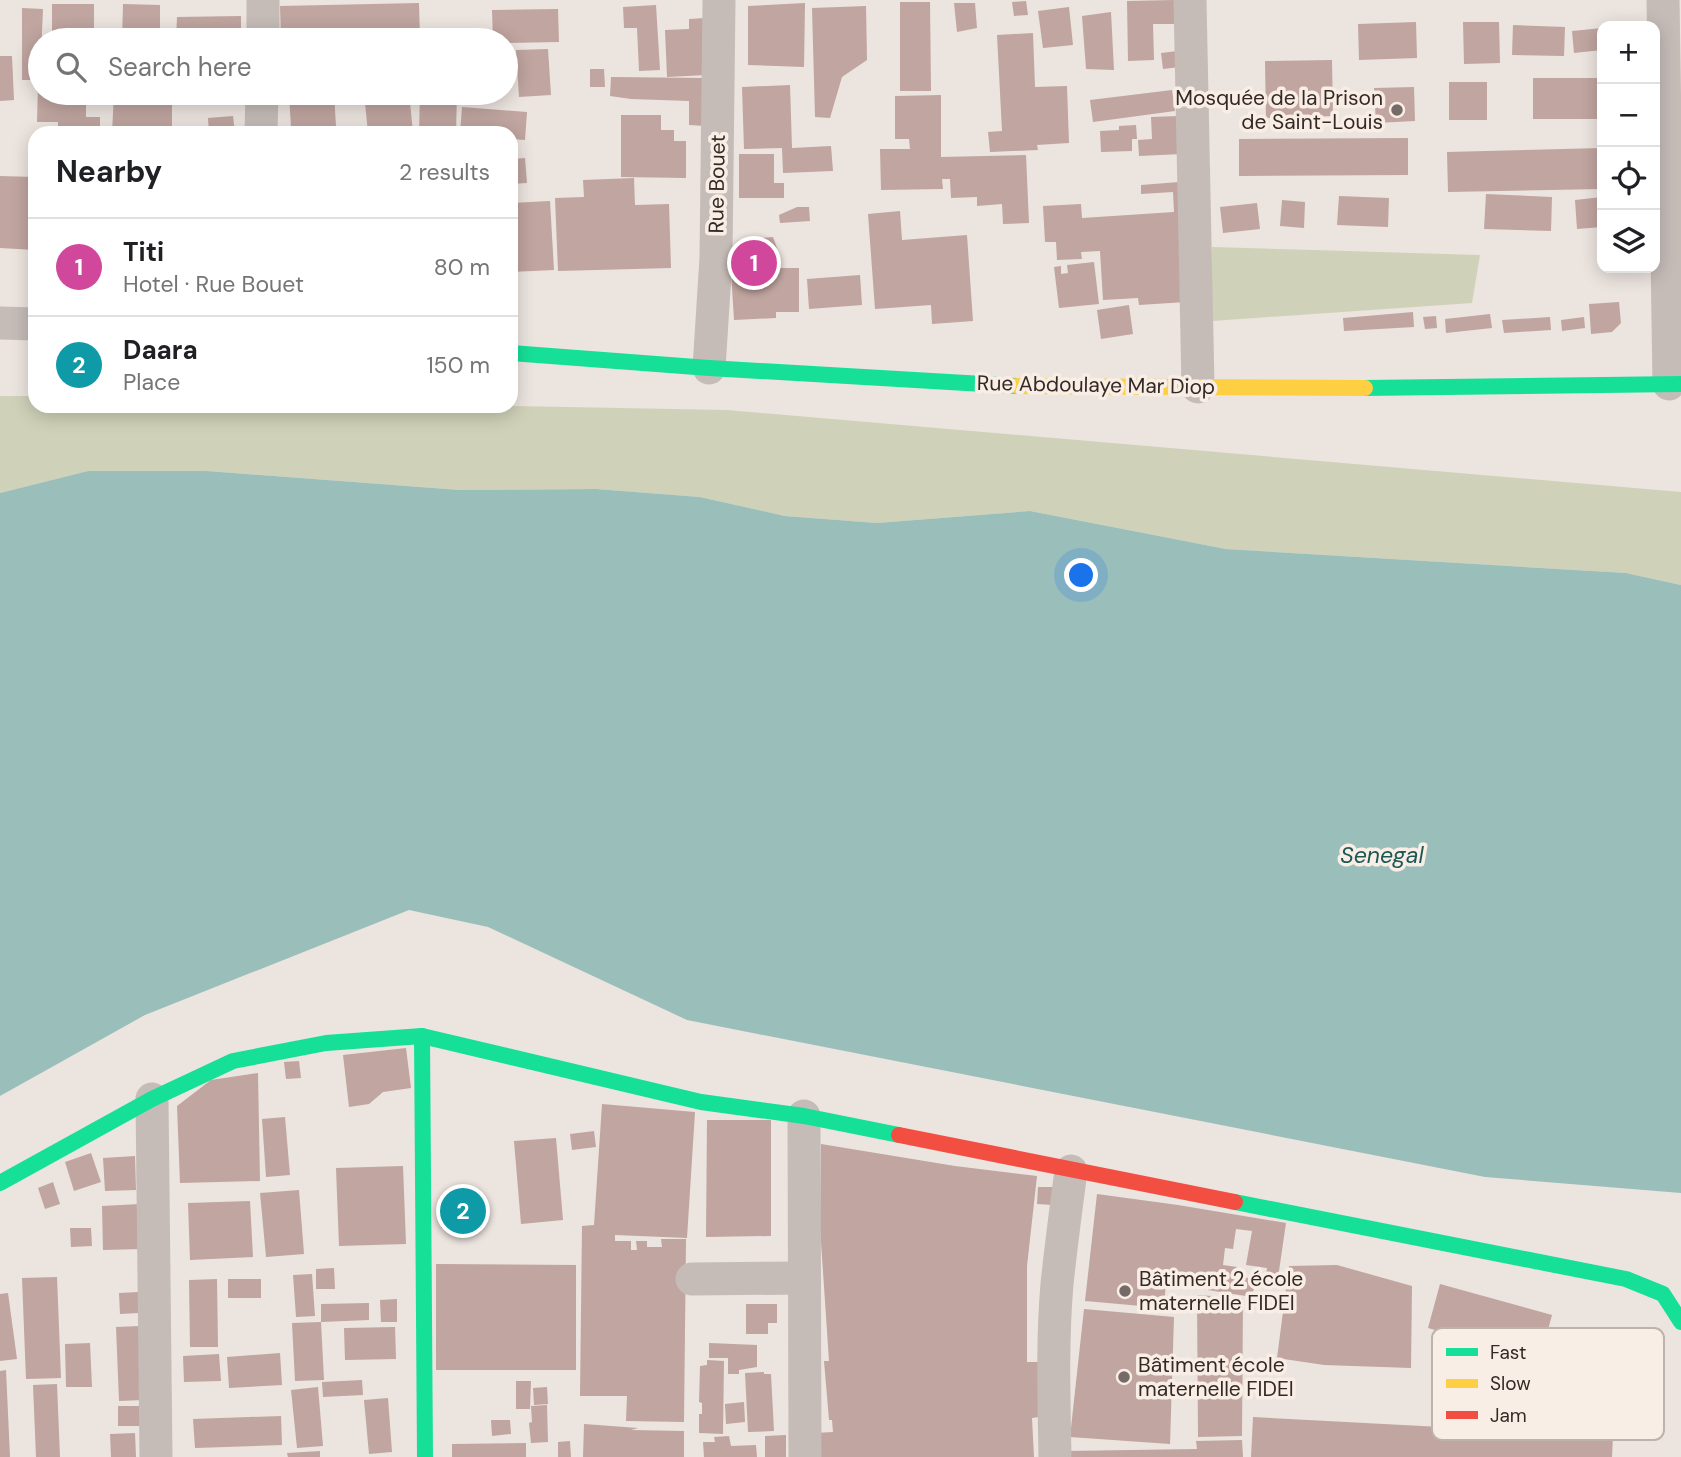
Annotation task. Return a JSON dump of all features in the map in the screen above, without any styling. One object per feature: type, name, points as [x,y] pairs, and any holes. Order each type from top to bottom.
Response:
[{"type":"street","points":[[263,0],[263,28]]},
{"type":"street","name":"Rue Bouet","points":[[709,368],[716,258],[719,0]]},
{"type":"street","points":[[1190,0],[1198,387]]},
{"type":"street","points":[[1663,0],[1675,384]]},
{"type":"street","points":[[261,126],[262,105]]},
{"type":"street","points":[[0,323],[28,324]]},
{"type":"street","name":"Rue Abdoulaye Mar Diop","points":[[518,354],[709,368],[1023,386],[1344,388],[1675,384]]},
{"type":"street","points":[[422,1036],[425,1457]]},
{"type":"street","points":[[0,1182],[152,1099],[233,1061],[326,1043],[422,1036],[701,1102],[804,1116],[1626,1279],[1662,1294],[1681,1322]]},
{"type":"street","points":[[152,1099],[156,1457]]},
{"type":"street","points":[[804,1116],[805,1457]]},
{"type":"street","points":[[1055,1457],[1053,1364],[1056,1309],[1071,1171]]},
{"type":"street","points":[[692,1279],[804,1278]]},
{"type":"green space","points":[[1212,247],[1480,255],[1472,303],[1212,321]]},
{"type":"green space","points":[[0,396],[28,396],[28,413],[518,413],[518,406],[727,410],[1681,492],[1681,585],[1626,573],[1226,549],[1030,511],[877,523],[785,516],[700,497],[596,489],[460,490],[207,471],[88,471],[0,493]]},
{"type":"water","name":"Senegal","points":[[88,471],[207,471],[460,490],[596,489],[700,497],[785,516],[877,523],[1030,511],[1226,549],[1626,573],[1681,585],[1681,1193],[1485,1177],[687,1020],[488,927],[409,910],[145,1015],[0,1096],[0,493]]},
{"type":"building","points":[[1174,0],[1175,24],[1153,24],[1154,60],[1128,61],[1127,1]]},
{"type":"building","points":[[1026,1],[1028,15],[1014,16],[1012,2]]},
{"type":"building","points":[[900,2],[930,2],[931,91],[900,91]]},
{"type":"building","points":[[419,3],[420,28],[281,28],[280,6]]},
{"type":"building","points":[[805,3],[804,67],[748,65],[748,6]]},
{"type":"building","points":[[954,3],[975,3],[977,28],[957,32]]},
{"type":"building","points":[[52,4],[94,4],[94,28],[52,28]]},
{"type":"building","points":[[123,4],[160,5],[160,28],[122,28]]},
{"type":"building","points":[[656,5],[660,70],[639,71],[637,28],[624,28],[623,7]]},
{"type":"building","points":[[866,6],[867,60],[842,77],[830,118],[815,117],[812,8]]},
{"type":"building","points":[[1069,7],[1073,45],[1043,48],[1038,11]]},
{"type":"building","points":[[22,8],[43,9],[42,28],[28,28],[28,80],[22,80]]},
{"type":"building","points":[[558,9],[559,42],[518,43],[518,28],[493,28],[492,10]]},
{"type":"building","points":[[1111,12],[1114,70],[1086,69],[1082,16]]},
{"type":"building","points":[[241,16],[241,28],[177,28],[177,17]]},
{"type":"building","points":[[705,18],[707,75],[667,77],[665,30],[689,29],[689,19]]},
{"type":"building","points":[[1416,22],[1417,58],[1359,60],[1358,24]]},
{"type":"building","points":[[1463,22],[1499,22],[1500,63],[1464,64]]},
{"type":"building","points":[[1513,25],[1565,27],[1564,56],[1512,55]]},
{"type":"building","points":[[1597,28],[1597,51],[1574,53],[1572,31]]},
{"type":"building","points":[[1033,33],[1035,87],[1067,86],[1069,143],[1037,145],[1038,150],[990,152],[988,132],[1002,131],[997,35]]},
{"type":"building","points":[[548,49],[551,95],[519,97],[518,50]]},
{"type":"building","points":[[1178,51],[1180,67],[1163,69],[1161,53]]},
{"type":"building","points":[[0,56],[12,56],[14,100],[0,101]]},
{"type":"building","points":[[1332,60],[1333,116],[1266,118],[1265,61]]},
{"type":"building","points":[[590,69],[604,69],[605,87],[590,87]]},
{"type":"building","points":[[611,77],[705,78],[705,126],[689,125],[689,101],[610,96]]},
{"type":"building","points":[[1533,78],[1597,78],[1597,119],[1533,119]]},
{"type":"building","points":[[1449,82],[1487,82],[1487,120],[1449,120]]},
{"type":"building","points":[[790,85],[792,148],[831,146],[833,171],[783,173],[782,148],[744,149],[742,87]]},
{"type":"building","points":[[1414,87],[1415,121],[1376,123],[1374,88]]},
{"type":"building","points":[[1172,90],[1175,111],[1093,122],[1090,100]]},
{"type":"building","points":[[941,95],[941,157],[1026,155],[1029,223],[1003,224],[1002,204],[977,206],[977,197],[951,198],[950,179],[942,179],[943,189],[881,190],[880,149],[910,149],[909,139],[895,139],[895,96]]},
{"type":"building","points":[[37,105],[86,105],[86,117],[100,117],[100,126],[58,126],[58,122],[37,122]]},
{"type":"building","points":[[113,105],[172,105],[172,126],[112,126]]},
{"type":"building","points":[[290,105],[335,105],[336,126],[291,126]]},
{"type":"building","points":[[365,105],[410,105],[412,126],[367,126]]},
{"type":"building","points":[[420,105],[457,105],[456,126],[419,126]]},
{"type":"building","points":[[462,107],[527,112],[525,140],[518,140],[518,126],[461,126]]},
{"type":"building","points":[[621,115],[661,115],[661,130],[674,130],[674,141],[686,141],[686,178],[621,177]]},
{"type":"building","points":[[233,116],[234,126],[209,126],[208,118]]},
{"type":"building","points":[[1179,116],[1182,154],[1139,156],[1138,140],[1152,139],[1151,117]]},
{"type":"building","points":[[1136,125],[1137,139],[1132,139],[1132,151],[1101,152],[1100,131],[1119,130],[1119,126]]},
{"type":"building","points":[[1408,138],[1408,175],[1239,176],[1239,139]]},
{"type":"building","points":[[1597,148],[1597,189],[1448,192],[1447,152]]},
{"type":"building","points":[[739,154],[774,154],[774,183],[784,183],[784,198],[739,198]]},
{"type":"building","points":[[518,158],[525,158],[527,183],[518,184]]},
{"type":"building","points":[[0,176],[28,177],[28,250],[0,248]]},
{"type":"building","points":[[634,178],[635,205],[669,204],[671,268],[558,271],[555,198],[584,197],[583,180]]},
{"type":"building","points":[[1179,182],[1186,302],[1139,305],[1138,298],[1103,300],[1100,251],[1081,252],[1082,259],[1057,260],[1056,242],[1045,242],[1043,206],[1081,204],[1082,218],[1174,212],[1173,192],[1141,194],[1141,185]]},
{"type":"building","points":[[1486,194],[1552,197],[1551,231],[1484,229]]},
{"type":"building","points":[[1339,196],[1389,198],[1388,227],[1337,225]]},
{"type":"building","points":[[1597,198],[1597,227],[1577,229],[1575,200]]},
{"type":"building","points":[[1282,200],[1305,202],[1304,228],[1280,226]]},
{"type":"building","points":[[550,201],[554,270],[518,272],[518,203]]},
{"type":"building","points":[[1257,203],[1260,229],[1223,233],[1220,207]]},
{"type":"building","points":[[797,207],[809,207],[810,221],[780,223],[779,215]]},
{"type":"building","points":[[900,211],[902,240],[967,235],[973,321],[932,324],[931,305],[875,309],[868,214]]},
{"type":"building","points":[[773,237],[778,251],[775,268],[775,280],[776,268],[799,268],[799,312],[776,312],[776,318],[734,320],[731,271],[742,240]]},
{"type":"building","points":[[1094,262],[1099,304],[1059,308],[1054,267],[1061,266],[1061,274],[1068,273],[1067,265]]},
{"type":"building","points":[[860,275],[862,305],[809,309],[807,279]]},
{"type":"building","points":[[1619,302],[1621,323],[1612,332],[1591,334],[1589,304]]},
{"type":"building","points":[[1129,305],[1133,334],[1101,339],[1097,310]]},
{"type":"building","points":[[1413,312],[1414,327],[1344,331],[1343,318]]},
{"type":"building","points":[[1490,314],[1492,328],[1446,333],[1445,319]]},
{"type":"building","points":[[1436,316],[1437,328],[1425,329],[1423,317]]},
{"type":"building","points":[[1550,317],[1551,330],[1504,333],[1502,320]]},
{"type":"building","points":[[1584,317],[1585,328],[1562,331],[1561,320]]},
{"type":"building","points":[[406,1048],[411,1088],[383,1092],[369,1104],[349,1107],[343,1055]]},
{"type":"building","points":[[299,1061],[301,1078],[286,1079],[284,1062]]},
{"type":"building","points":[[258,1073],[260,1181],[180,1183],[177,1106],[211,1080]]},
{"type":"building","points":[[602,1104],[695,1112],[687,1238],[615,1235],[615,1241],[631,1241],[631,1250],[637,1250],[636,1241],[647,1241],[647,1247],[662,1247],[661,1239],[686,1239],[684,1422],[626,1421],[627,1396],[580,1396],[582,1226],[594,1225]]},
{"type":"building","points":[[285,1117],[290,1175],[266,1177],[262,1119]]},
{"type":"building","points":[[707,1120],[771,1120],[771,1236],[706,1237]]},
{"type":"building","points":[[594,1131],[596,1147],[572,1150],[570,1134]]},
{"type":"building","points":[[556,1138],[563,1220],[521,1224],[514,1141]]},
{"type":"building","points":[[821,1144],[955,1166],[1037,1176],[1027,1266],[1027,1362],[1039,1362],[1039,1417],[1032,1418],[1034,1457],[817,1457],[815,1433],[833,1432],[832,1420],[829,1420],[824,1361],[829,1361],[820,1227]]},
{"type":"building","points":[[91,1153],[101,1182],[74,1191],[65,1162]]},
{"type":"building","points":[[135,1156],[136,1190],[105,1191],[103,1158]]},
{"type":"building","points":[[403,1166],[406,1244],[339,1246],[336,1168]]},
{"type":"building","points":[[53,1182],[60,1204],[45,1209],[38,1188]]},
{"type":"building","points":[[1038,1187],[1054,1187],[1053,1205],[1037,1204]]},
{"type":"building","points":[[299,1190],[304,1254],[266,1257],[260,1193]]},
{"type":"building","points":[[484,1194],[487,1224],[441,1228],[439,1198]]},
{"type":"building","points":[[1097,1194],[1286,1223],[1278,1278],[1266,1276],[1267,1268],[1246,1265],[1252,1231],[1236,1229],[1233,1249],[1225,1248],[1223,1265],[1237,1267],[1235,1276],[1256,1279],[1252,1297],[1166,1281],[1164,1308],[1085,1301]]},
{"type":"building","points":[[250,1201],[253,1257],[190,1260],[188,1203]]},
{"type":"building","points":[[140,1204],[142,1249],[103,1250],[102,1206]]},
{"type":"building","points":[[70,1228],[91,1228],[92,1246],[71,1247]]},
{"type":"building","points":[[436,1264],[576,1265],[576,1370],[436,1370]]},
{"type":"building","points":[[1337,1265],[1412,1286],[1411,1368],[1324,1365],[1277,1358],[1289,1266]]},
{"type":"building","points":[[334,1268],[335,1289],[316,1289],[316,1269]]},
{"type":"building","points":[[312,1274],[315,1316],[296,1317],[293,1275]]},
{"type":"building","points":[[57,1277],[61,1378],[26,1379],[22,1278]]},
{"type":"building","points":[[217,1279],[218,1347],[190,1347],[189,1280]]},
{"type":"building","points":[[228,1279],[261,1279],[261,1298],[228,1298]]},
{"type":"building","points":[[1440,1284],[1552,1315],[1548,1328],[1428,1328]]},
{"type":"building","points":[[138,1292],[139,1313],[120,1314],[119,1293]]},
{"type":"building","points":[[8,1293],[17,1359],[0,1361],[0,1294]]},
{"type":"building","points":[[1197,1295],[1243,1298],[1242,1436],[1198,1437]]},
{"type":"building","points":[[397,1299],[397,1322],[381,1322],[380,1300]]},
{"type":"building","points":[[369,1303],[369,1320],[321,1322],[321,1304]]},
{"type":"building","points":[[746,1304],[777,1304],[777,1323],[768,1323],[768,1334],[746,1334]]},
{"type":"building","name":"Bâtiment école maternelle FIDEI","points":[[1084,1309],[1174,1317],[1170,1444],[1070,1437]]},
{"type":"building","points":[[321,1322],[324,1380],[295,1381],[292,1323]]},
{"type":"building","points":[[141,1326],[144,1400],[119,1401],[116,1327]]},
{"type":"building","points":[[395,1327],[396,1359],[345,1360],[344,1328]]},
{"type":"building","points":[[90,1343],[92,1387],[66,1387],[65,1344]]},
{"type":"building","points":[[709,1343],[757,1345],[757,1367],[739,1370],[739,1374],[728,1374],[728,1358],[709,1358]]},
{"type":"building","points":[[280,1353],[282,1385],[229,1388],[227,1357]]},
{"type":"building","points":[[219,1354],[221,1381],[184,1382],[183,1356]]},
{"type":"building","points":[[707,1360],[724,1361],[723,1434],[699,1433],[699,1414],[702,1414],[702,1403],[699,1402],[700,1366],[707,1365]]},
{"type":"building","points":[[6,1370],[10,1457],[0,1457],[0,1371]]},
{"type":"building","points":[[745,1373],[771,1374],[774,1431],[748,1432]]},
{"type":"building","points":[[362,1380],[363,1395],[323,1397],[322,1382]]},
{"type":"building","points":[[516,1381],[531,1381],[530,1409],[516,1409]]},
{"type":"building","points":[[57,1384],[60,1457],[36,1457],[33,1385]]},
{"type":"building","points":[[318,1387],[323,1446],[297,1448],[291,1390]]},
{"type":"building","points":[[547,1387],[548,1404],[534,1405],[533,1388]]},
{"type":"building","points":[[388,1398],[392,1452],[369,1454],[364,1400]]},
{"type":"building","points":[[744,1402],[745,1422],[726,1424],[725,1404]]},
{"type":"building","points":[[547,1405],[548,1442],[531,1443],[531,1406]]},
{"type":"building","points":[[118,1406],[141,1406],[141,1426],[118,1426]]},
{"type":"building","points":[[281,1416],[282,1445],[195,1448],[193,1419]]},
{"type":"building","points":[[1253,1417],[1432,1426],[1432,1440],[1613,1440],[1612,1457],[1251,1457]]},
{"type":"building","points":[[491,1420],[510,1420],[511,1434],[492,1436]]},
{"type":"building","points":[[584,1424],[638,1428],[631,1430],[684,1431],[684,1457],[583,1457]]},
{"type":"building","points":[[135,1433],[136,1457],[111,1457],[110,1434]]},
{"type":"building","points":[[786,1435],[786,1457],[765,1457],[765,1436]]},
{"type":"building","points":[[729,1436],[731,1446],[756,1445],[757,1457],[704,1457],[703,1442],[715,1442],[714,1437]]},
{"type":"building","points":[[1242,1440],[1243,1457],[1066,1457],[1066,1451],[1197,1449],[1196,1441]]},
{"type":"building","points":[[570,1441],[571,1457],[558,1457],[558,1442]]},
{"type":"building","points":[[526,1443],[526,1457],[452,1457],[452,1444]]},
{"type":"building","points":[[320,1451],[320,1457],[288,1457],[287,1453]]},
{"type":"traffic: fast","points":[[518,354],[1017,386]]},
{"type":"traffic: fast","points":[[1365,388],[1681,384]]},
{"type":"traffic: fast","points":[[422,1036],[425,1457]]},
{"type":"traffic: fast","points":[[0,1183],[152,1099],[233,1061],[326,1043],[422,1036],[701,1102],[804,1116],[899,1135]]},
{"type":"traffic: fast","points":[[1235,1202],[1626,1279],[1663,1294],[1681,1322]]},
{"type":"traffic: slow","points":[[1017,386],[1365,388]]},
{"type":"traffic: jam","points":[[899,1135],[1235,1202]]},
{"type":"place","name":"Mosquée de la Prison de Saint-Louis","points":[[1397,110]]},
{"type":"place","name":"Titi","points":[[754,263]]},
{"type":"place","name":"Daara","points":[[463,1211]]},
{"type":"place","name":"Bâtiment 2 école maternelle FIDEI","points":[[1125,1291]]},
{"type":"place","name":"Bâtiment école maternelle FIDEI","points":[[1124,1377]]}]
